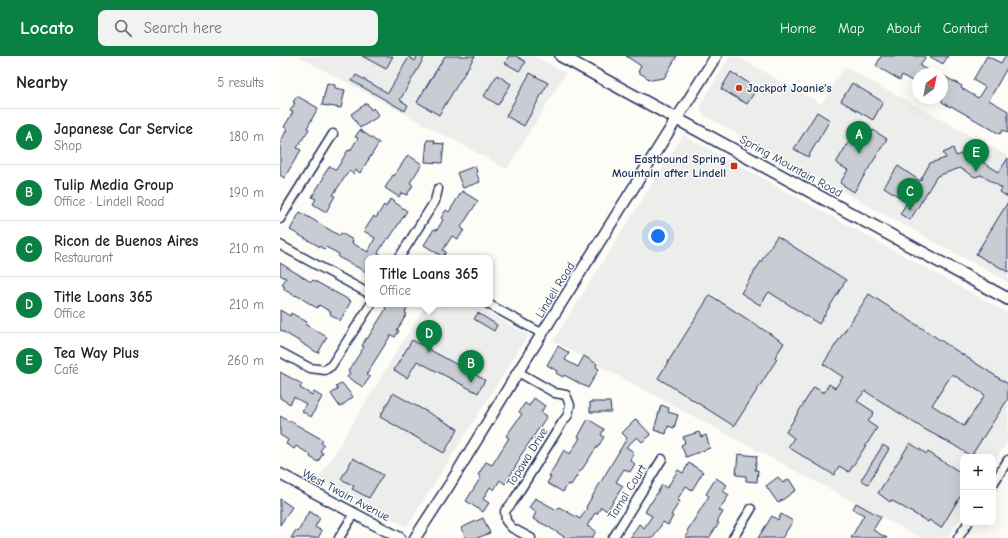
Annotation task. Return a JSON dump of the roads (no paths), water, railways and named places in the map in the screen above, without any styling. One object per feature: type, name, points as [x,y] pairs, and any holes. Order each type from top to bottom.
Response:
[{"type":"main road","name":"Spring Mountain Road","points":[[561,56],[1008,299]]},
{"type":"street","name":"Lindell Road","points":[[415,538],[716,56]]},
{"type":"street","points":[[280,219],[333,134]]},
{"type":"street","points":[[404,255],[435,201],[438,189]]},
{"type":"street","points":[[280,245],[365,291]]},
{"type":"street","points":[[280,352],[310,368],[325,370],[331,366],[369,307]]},
{"type":"street","points":[[493,307],[543,334]]},
{"type":"street","name":"Topawa Drive","points":[[518,372],[555,393],[566,396],[570,404],[568,415],[512,503],[505,511],[506,521],[512,528],[532,538]]},
{"type":"street","name":"Tamal Court","points":[[613,538],[662,460]]},
{"type":"street","points":[[996,479],[1008,460]]},
{"type":"street","name":"West Twain Avenue","points":[[280,474],[400,538]]},
{"type":"street","points":[[733,538],[751,509]]},
{"type":"street","points":[[339,538],[354,514]]},
{"type":"street","points":[[958,538],[966,526]]},
{"type":"place","name":"Jackpot Joanie's","points":[[739,88]]},
{"type":"place","name":"Japanese Car Service","points":[[859,154]]},
{"type":"place","name":"Eastbound Spring Mountain after Lindell","points":[[734,166]]},
{"type":"place","name":"Tea Way Plus","points":[[976,172]]},
{"type":"place","name":"Ricon de Buenos Aires","points":[[910,211]]},
{"type":"place","name":"Title Loans 365","points":[[429,353]]},
{"type":"place","name":"Tulip Media Group","points":[[471,383]]}]
